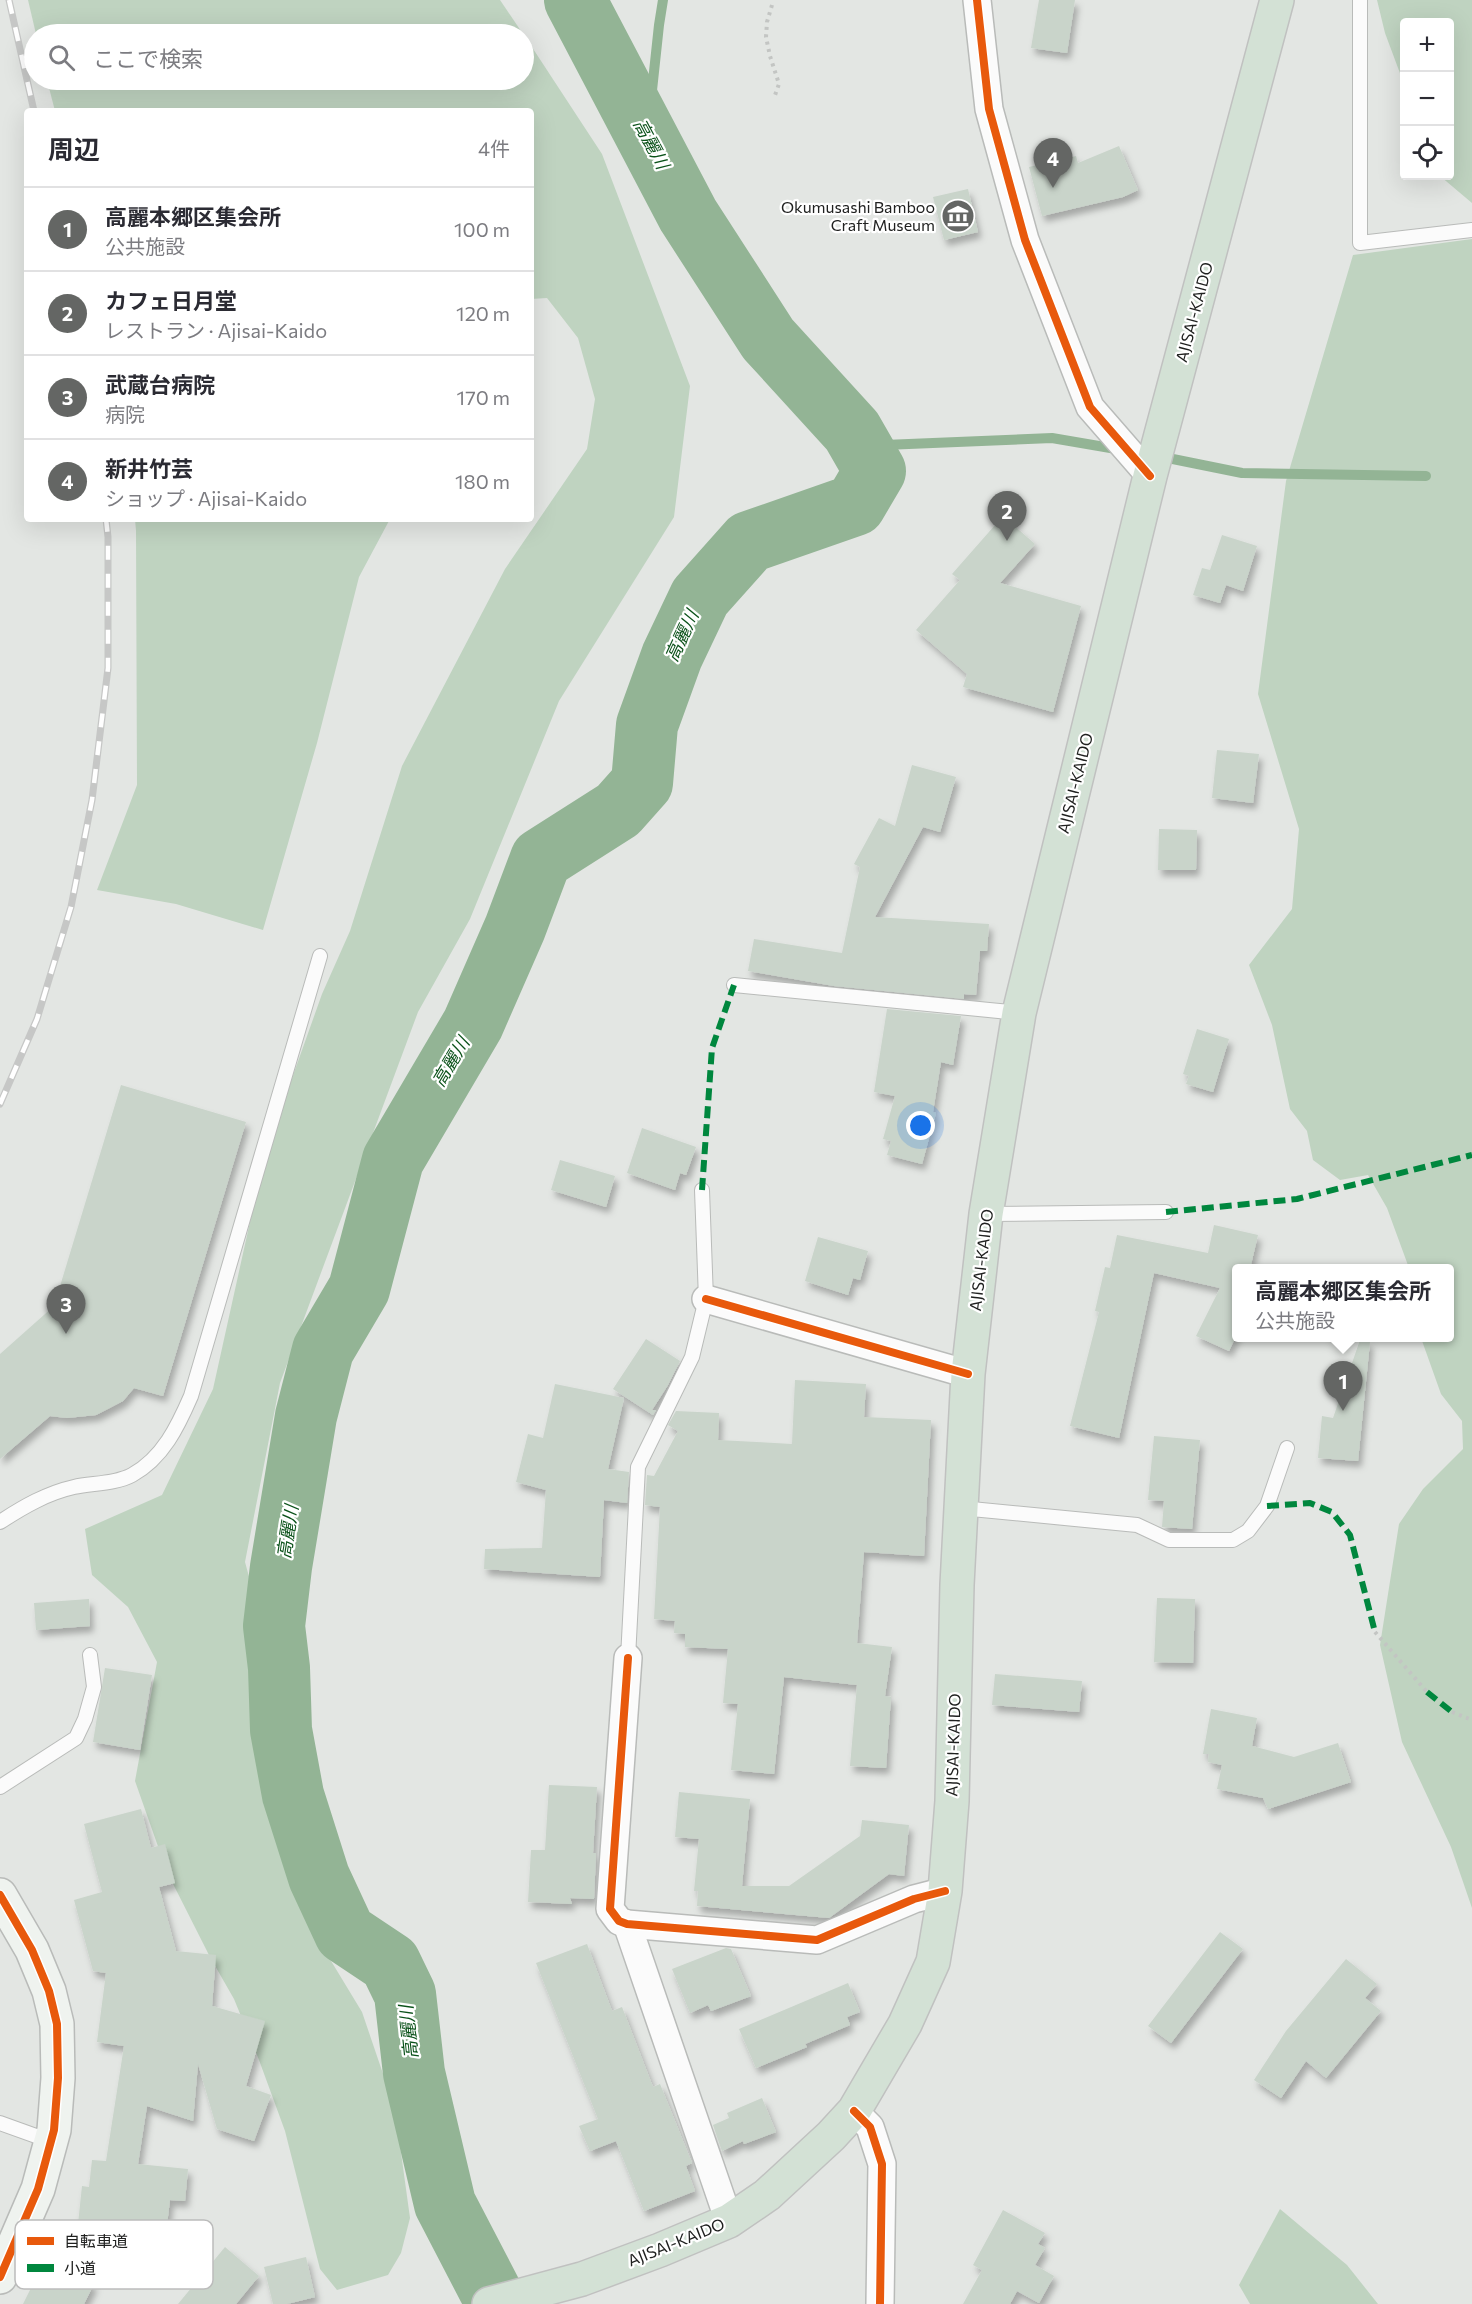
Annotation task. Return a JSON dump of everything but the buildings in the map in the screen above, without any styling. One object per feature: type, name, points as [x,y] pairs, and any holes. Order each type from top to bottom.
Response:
[{"type":"highway","name":"AJISAI-KAIDO","points":[[489,2304],[582,2279],[660,2250],[729,2221],[767,2195],[831,2136],[854,2111],[905,2024],[933,1962],[945,1892],[952,1801],[961,1508],[968,1374],[986,1215],[1019,1013],[1154,463],[1277,0]]},
{"type":"street","points":[[977,0],[989,109],[1025,240],[1090,407],[1154,463]]},
{"type":"street","points":[[706,1299],[968,1374]]},
{"type":"street","points":[[628,1658],[610,1909],[618,1921],[627,1924],[816,1940],[914,1899],[945,1892]]},
{"type":"street","points":[[0,1895],[32,1950],[49,1991],[57,2024],[58,2078],[54,2130],[38,2189],[25,2220]]},
{"type":"street","points":[[627,1924],[729,2221]]},
{"type":"street","points":[[854,2111],[870,2127],[882,2164],[880,2304]]},
{"type":"street","points":[[0,2277],[15,2242]]},
{"type":"lane","points":[[1360,0],[1360,243],[1472,230]]},
{"type":"lane","points":[[0,1522],[28,1503],[73,1487],[131,1476],[153,1459],[177,1429],[191,1396],[320,956]]},
{"type":"lane","points":[[734,985],[1019,1013]]},
{"type":"lane","points":[[628,1658],[638,1467],[692,1357],[706,1299],[702,1190]]},
{"type":"lane","points":[[986,1215],[1166,1212]]},
{"type":"lane","points":[[961,1508],[1137,1526],[1169,1540],[1233,1540],[1248,1531],[1267,1506],[1287,1448]]},
{"type":"lane","points":[[0,1787],[76,1738],[85,1719],[94,1687],[90,1655]]},
{"type":"lane","points":[[0,2123],[50,2141]]},
{"type":"path","points":[[772,5],[766,37],[779,84],[774,98]]},
{"type":"path","points":[[1375,1632],[1427,1692]]},
{"type":"path","points":[[1452,1712],[1472,1720]]},
{"type":"green space","points":[[28,0],[500,0],[516,24],[34,24]]},
{"type":"green space","points":[[1377,0],[1472,0],[1472,203],[1445,180],[1454,180],[1454,18],[1400,18],[1400,73],[1385,33]]},
{"type":"green space","points":[[534,50],[602,154],[690,386],[674,517],[559,701],[470,919],[418,1012],[280,1383],[245,1562],[257,1606],[265,1652],[262,1715],[265,1775],[273,1821],[305,1918],[362,2012],[395,2109],[410,2218],[401,2253],[388,2275],[337,2290],[320,2269],[285,2131],[259,2060],[234,1999],[167,1872],[135,1781],[157,1662],[128,1607],[92,1575],[85,1529],[162,1495],[213,1389],[265,1154],[322,994],[350,931],[402,766],[505,569],[587,449],[595,399],[578,338],[547,298],[534,299],[534,108],[54,108],[50,90],[534,90]]},
{"type":"green space","points":[[1472,239],[1472,1908],[1451,1847],[1402,1742],[1380,1645],[1399,1524],[1423,1489],[1463,1449],[1462,1421],[1441,1394],[1422,1342],[1454,1342],[1454,1264],[1408,1264],[1387,1208],[1368,1175],[1340,1180],[1313,1160],[1307,1131],[1290,1109],[1272,1025],[1249,965],[1292,909],[1299,829],[1258,694],[1286,481],[1353,255]]},
{"type":"green space","points":[[135,522],[388,522],[359,577],[317,743],[263,930],[176,904],[97,890],[137,785]]},
{"type":"green space","points":[[1280,2209],[1347,2265],[1378,2304],[1250,2304],[1239,2285]]},
{"type":"waterway","name":"高麗川","points":[[497,2304],[445,2204],[414,2073],[405,1994],[390,1963],[345,1933],[319,1877],[293,1795],[281,1730],[279,1668],[274,1626],[281,1567],[306,1416],[323,1350],[359,1289],[393,1160],[473,1024],[515,928],[541,859],[618,810],[642,783],[647,725],[672,656],[700,597],[749,542],[855,505],[875,471],[852,431],[768,339],[688,215],[575,0]]},
{"type":"waterway","points":[[647,137],[663,0]]},
{"type":"waterway","points":[[860,446],[1052,438],[1122,450]]},
{"type":"waterway","points":[[1158,456],[1242,473],[1426,476]]},
{"type":"railway","points":[[9,0],[24,67]]},
{"type":"railway","points":[[29,90],[33,108]]},
{"type":"railway","points":[[0,1104],[37,1019],[71,907],[92,800],[108,668],[106,522]]},
{"type":"marked path","points":[[702,1190],[712,1048],[734,985]]},
{"type":"marked path","points":[[1166,1212],[1297,1199],[1472,1155]]},
{"type":"marked path","points":[[1267,1506],[1310,1503],[1332,1512],[1350,1535],[1375,1632]]},
{"type":"marked path","points":[[1427,1692],[1452,1712]]},
{"type":"cycle path","points":[[977,0],[989,109],[1025,240],[1090,407],[1150,476]]},
{"type":"cycle path","points":[[706,1299],[968,1374]]},
{"type":"cycle path","points":[[628,1658],[610,1909],[619,1921],[627,1924],[817,1940],[914,1899],[945,1891]]},
{"type":"cycle path","points":[[0,1895],[32,1950],[49,1991],[57,2024],[58,2078],[54,2130],[38,2189],[25,2220]]},
{"type":"cycle path","points":[[854,2111],[870,2127],[882,2164],[880,2304]]},
{"type":"cycle path","points":[[0,2277],[15,2242]]},
{"type":"place","name":"新井竹芸","points":[[1053,188]]},
{"type":"place","name":"Okumusashi Bamboo Craft Museum","points":[[958,216]]},
{"type":"place","name":"カフェ日月堂","points":[[1007,541]]},
{"type":"place","name":"武蔵台病院","points":[[66,1334]]},
{"type":"place","name":"高麗本郷区集会所","points":[[1343,1411]]}]
